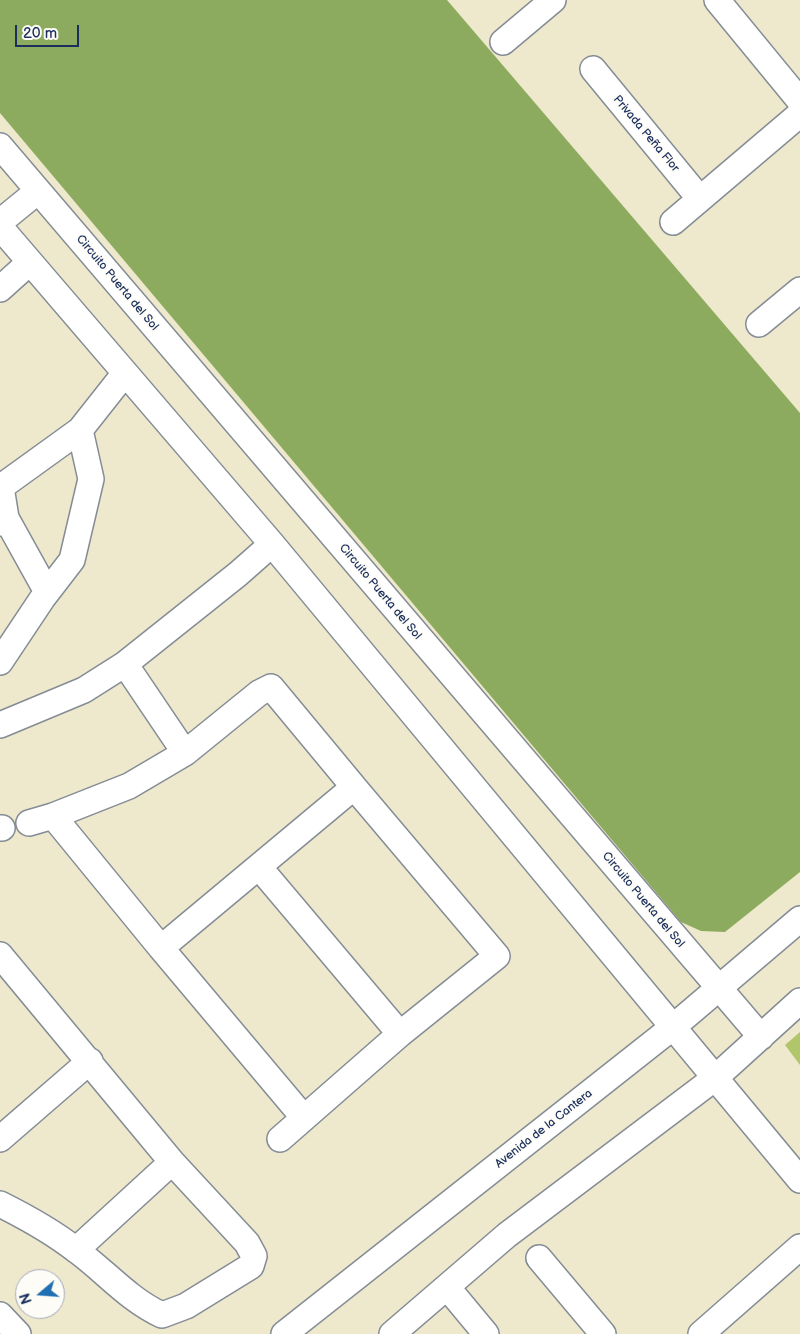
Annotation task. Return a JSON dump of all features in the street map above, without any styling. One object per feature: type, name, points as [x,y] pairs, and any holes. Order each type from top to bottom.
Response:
[{"type":"street","points":[[717,0],[800,101]]},
{"type":"street","points":[[503,42],[546,2]]},
{"type":"street","name":"Privada Peña Flor","points":[[593,69],[700,199]]},
{"type":"street","points":[[673,222],[800,114]]},
{"type":"street","name":"Circuito Puerta del Sol","points":[[0,146],[761,1037]]},
{"type":"street","points":[[0,222],[38,190]]},
{"type":"street","points":[[0,227],[272,544],[800,1180]]},
{"type":"street","points":[[0,289],[30,262]]},
{"type":"street","points":[[759,324],[797,298]]},
{"type":"street","points":[[47,592],[3,520],[0,486],[80,430],[125,372]]},
{"type":"street","points":[[0,662],[47,592],[72,560],[91,479],[80,430]]},
{"type":"street","points":[[0,724],[84,690],[125,664],[238,574],[272,544]]},
{"type":"street","points":[[125,664],[185,753]]},
{"type":"street","points":[[29,823],[53,816],[129,786],[185,753],[259,693],[271,687],[497,956],[400,1034],[280,1139]]},
{"type":"street","points":[[161,948],[354,787]]},
{"type":"street","points":[[53,816],[304,1118]]},
{"type":"street","points":[[259,867],[400,1034]]},
{"type":"street","name":"Avenida de la Cantera","points":[[284,1334],[673,1027],[719,990],[800,919]]},
{"type":"street","points":[[0,955],[172,1162],[246,1242],[254,1256],[251,1266],[186,1306],[162,1315],[144,1306],[76,1250],[22,1215],[0,1204]]},
{"type":"street","points":[[392,1334],[507,1235],[715,1078],[800,1001]]},
{"type":"street","points":[[0,1139],[90,1062]]},
{"type":"street","points":[[76,1250],[172,1162]]},
{"type":"street","points":[[701,1334],[800,1248]]},
{"type":"street","points":[[539,1258],[602,1334]]},
{"type":"street","points":[[447,1287],[486,1334]]},
{"type":"street","points":[[0,1315],[18,1334]]},
{"type":"green space","points":[[0,0],[447,0],[800,413],[800,872],[725,932],[701,931],[681,922],[0,113]]},
{"type":"green space","points":[[800,1032],[800,1065],[785,1045]]}]
